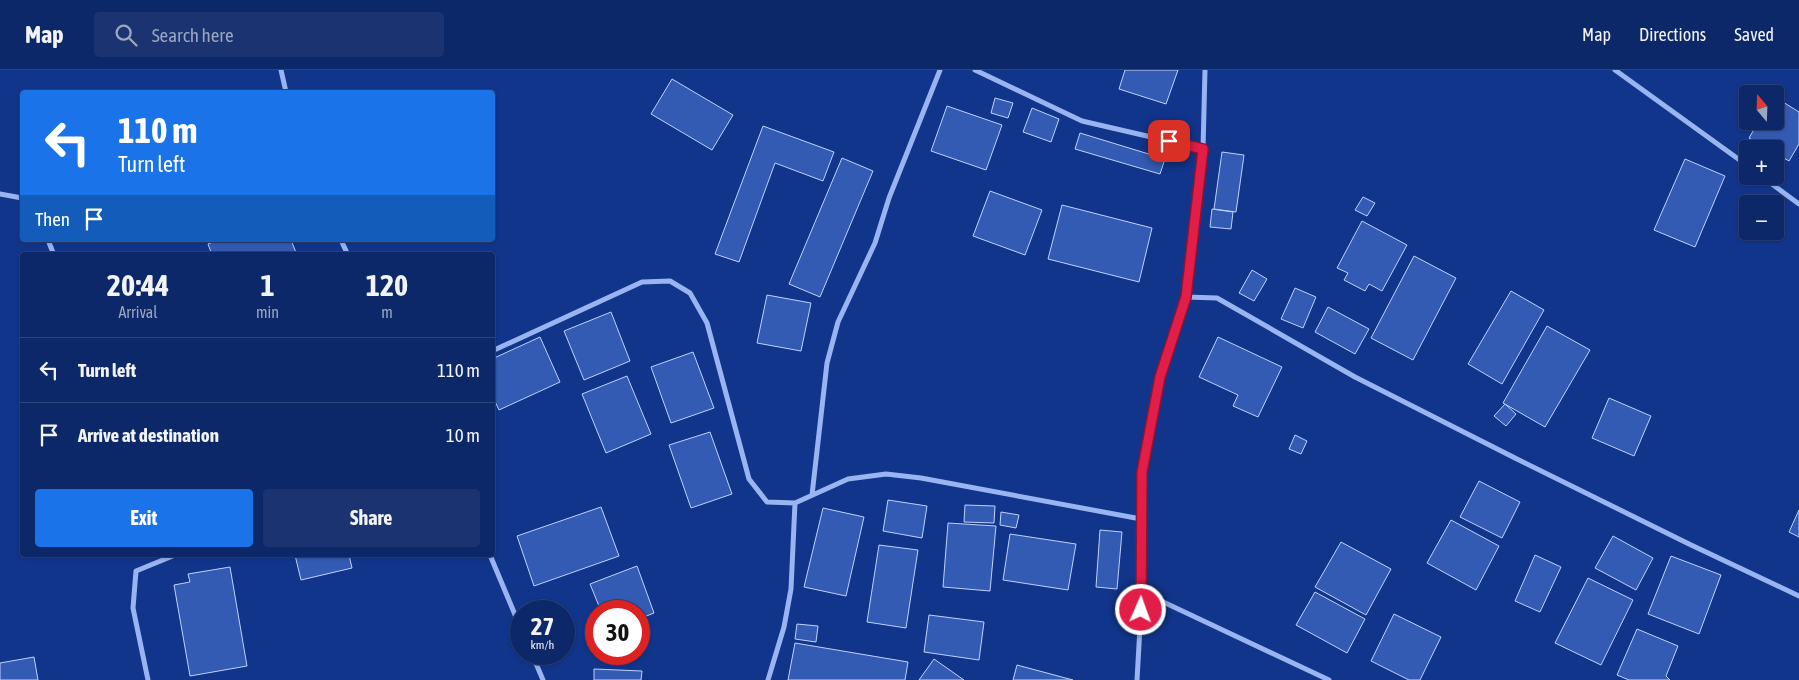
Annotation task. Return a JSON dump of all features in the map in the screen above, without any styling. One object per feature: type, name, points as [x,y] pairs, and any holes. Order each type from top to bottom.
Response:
[{"type":"street","points":[[281,70],[286,90]]},
{"type":"street","points":[[812,495],[827,363],[838,322],[875,243],[890,198],[940,70]]},
{"type":"street","points":[[975,70],[1082,121],[1203,149]]},
{"type":"street","points":[[1137,680],[1142,592],[1142,472],[1160,377],[1186,297],[1203,149],[1205,70]]},
{"type":"street","points":[[1615,70],[1739,160]]},
{"type":"street","points":[[1773,185],[1799,204]]},
{"type":"street","points":[[0,194],[20,198]]},
{"type":"street","points":[[495,350],[642,282],[670,281],[690,293],[707,322],[749,479],[767,502],[795,502],[848,479],[886,474],[921,478],[1141,519]]},
{"type":"street","points":[[1186,297],[1217,298],[1355,377],[1574,488],[1799,596]]},
{"type":"street","points":[[768,680],[784,627],[791,589],[795,502]]},
{"type":"street","points":[[148,680],[132,608],[136,571],[170,557]]},
{"type":"street","points":[[491,557],[510,602]]},
{"type":"street","points":[[1142,592],[1329,680]]},
{"type":"street","points":[[537,665],[543,680]]},
{"type":"building","points":[[1125,70],[1178,70],[1166,104],[1119,89]]},
{"type":"building","points":[[672,79],[733,115],[712,150],[651,114]]},
{"type":"building","points":[[995,98],[1013,103],[1008,118],[991,113]]},
{"type":"building","points":[[1784,103],[1799,112],[1799,144],[1789,161],[1784,158],[1784,140],[1752,140],[1749,138],[1754,130],[1784,130]]},
{"type":"building","points":[[947,106],[1002,125],[986,170],[931,151]]},
{"type":"building","points":[[1032,108],[1059,119],[1051,142],[1023,132]]},
{"type":"building","points":[[763,126],[834,152],[823,181],[775,163],[739,262],[715,254]]},
{"type":"building","points":[[1080,133],[1165,159],[1160,174],[1075,149]]},
{"type":"building","points":[[1222,152],[1244,155],[1236,212],[1214,209]]},
{"type":"building","points":[[842,158],[873,171],[820,297],[789,284]]},
{"type":"building","points":[[1685,159],[1725,176],[1695,247],[1654,230]]},
{"type":"building","points":[[990,191],[1042,210],[1025,255],[973,236]]},
{"type":"building","points":[[1363,197],[1375,203],[1367,216],[1355,210]]},
{"type":"building","points":[[1062,205],[1152,228],[1139,282],[1048,259]]},
{"type":"building","points":[[1212,209],[1233,212],[1231,229],[1210,227]]},
{"type":"building","points":[[1362,221],[1407,245],[1382,291],[1369,284],[1365,291],[1344,280],[1348,273],[1337,268]]},
{"type":"building","points":[[213,242],[292,242],[296,252],[211,252],[208,244]]},
{"type":"building","points":[[1414,256],[1456,278],[1413,360],[1371,338]]},
{"type":"building","points":[[1252,270],[1267,279],[1254,301],[1239,293]]},
{"type":"building","points":[[1295,288],[1316,297],[1303,328],[1281,319]]},
{"type":"building","points":[[1511,291],[1544,310],[1502,384],[1468,364]]},
{"type":"building","points":[[767,295],[811,303],[801,351],[757,343]]},
{"type":"building","points":[[1328,307],[1369,329],[1355,354],[1315,332]]},
{"type":"building","points":[[611,312],[630,361],[584,380],[564,331]]},
{"type":"building","points":[[1547,326],[1590,350],[1545,427],[1503,403]]},
{"type":"building","points":[[540,337],[560,382],[499,410],[495,401],[495,358]]},
{"type":"building","points":[[1218,337],[1282,367],[1258,417],[1233,406],[1238,395],[1199,377]]},
{"type":"building","points":[[693,352],[714,408],[671,423],[651,367]]},
{"type":"building","points":[[627,376],[651,434],[606,453],[582,394]]},
{"type":"building","points":[[1609,398],[1651,416],[1634,456],[1592,438]]},
{"type":"building","points":[[1505,404],[1516,414],[1506,426],[1494,416]]},
{"type":"building","points":[[710,432],[732,494],[691,508],[669,445]]},
{"type":"building","points":[[1295,435],[1307,441],[1301,454],[1289,449]]},
{"type":"building","points":[[1479,481],[1520,502],[1502,538],[1460,517]]},
{"type":"building","points":[[888,500],[927,506],[922,538],[883,531]]},
{"type":"building","points":[[965,505],[995,506],[994,523],[964,522]]},
{"type":"building","points":[[601,507],[619,556],[534,586],[517,536]]},
{"type":"building","points":[[823,508],[864,517],[846,596],[804,587]]},
{"type":"building","points":[[1799,510],[1799,537],[1789,532]]},
{"type":"building","points":[[1001,512],[1019,515],[1016,528],[1000,525]]},
{"type":"building","points":[[1451,520],[1499,546],[1476,590],[1427,563]]},
{"type":"building","points":[[948,523],[996,526],[990,591],[943,587]]},
{"type":"building","points":[[1100,530],[1122,532],[1117,589],[1096,587]]},
{"type":"building","points":[[1010,534],[1076,544],[1068,590],[1003,580]]},
{"type":"building","points":[[1613,536],[1653,558],[1636,590],[1595,568]]},
{"type":"building","points":[[1341,542],[1391,569],[1366,615],[1315,587]]},
{"type":"building","points":[[879,545],[918,550],[906,628],[867,622]]},
{"type":"building","points":[[1535,555],[1561,567],[1540,612],[1515,601]]},
{"type":"building","points":[[1671,556],[1721,575],[1699,634],[1648,614]]},
{"type":"building","points":[[295,557],[349,557],[352,568],[301,580]]},
{"type":"building","points":[[637,566],[649,600],[597,600],[590,584]]},
{"type":"building","points":[[230,567],[247,666],[190,676],[174,585],[190,582],[188,574]]},
{"type":"building","points":[[1588,578],[1633,600],[1601,665],[1555,643]]},
{"type":"building","points":[[1315,592],[1365,619],[1347,653],[1296,625]]},
{"type":"building","points":[[650,602],[654,613],[650,615]]},
{"type":"building","points":[[1394,614],[1441,637],[1420,680],[1409,680],[1371,661]]},
{"type":"building","points":[[929,615],[984,622],[979,660],[924,652]]},
{"type":"building","points":[[797,624],[818,626],[816,642],[795,639]]},
{"type":"building","points":[[1637,629],[1678,646],[1666,676],[1670,680],[1629,680],[1617,675]]},
{"type":"building","points":[[795,643],[908,662],[905,680],[788,680]]},
{"type":"building","points":[[34,657],[38,680],[0,680],[0,663]]},
{"type":"building","points":[[934,659],[964,680],[919,680]]},
{"type":"building","points":[[1017,665],[1073,680],[1013,680]]},
{"type":"building","points":[[594,669],[642,671],[641,680],[594,680]]},
{"type":"route","points":[[1141,610],[1142,472],[1160,377],[1186,297],[1203,149],[1169,141]]}]
